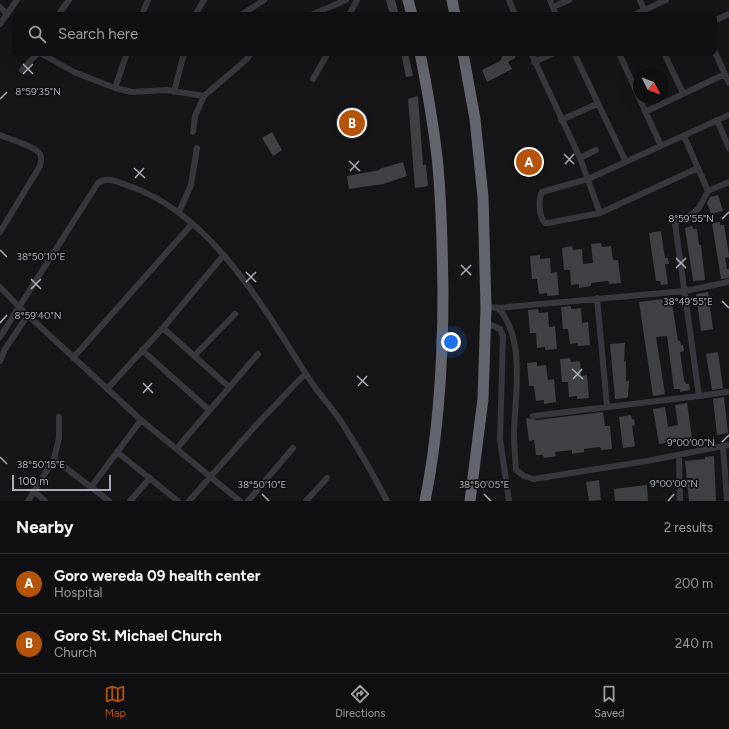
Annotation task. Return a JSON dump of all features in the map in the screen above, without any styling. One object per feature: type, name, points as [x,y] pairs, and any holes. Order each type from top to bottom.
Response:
[{"type":"highway","points":[[408,0],[411,12]]},
{"type":"highway","points":[[452,0],[454,12]]},
{"type":"highway","points":[[421,56],[431,112],[437,159],[442,257],[443,353],[433,455],[425,501]]},
{"type":"highway","points":[[464,56],[475,119],[483,197],[486,307],[482,399],[470,501]]},
{"type":"street","points":[[0,24],[17,0]]},
{"type":"street","points":[[60,12],[69,0]]},
{"type":"street","points":[[143,12],[148,0]]},
{"type":"street","points":[[197,12],[204,0]]},
{"type":"street","points":[[246,12],[264,0]]},
{"type":"street","points":[[319,12],[346,0]]},
{"type":"street","points":[[351,12],[357,0]]},
{"type":"street","points":[[509,0],[514,12]]},
{"type":"street","points":[[550,0],[555,12]]},
{"type":"street","points":[[553,7],[569,0]]},
{"type":"street","points":[[640,0],[645,12]]},
{"type":"street","points":[[647,12],[665,0]]},
{"type":"street","points":[[0,6],[7,14]]},
{"type":"street","points":[[717,20],[729,14]]},
{"type":"street","points":[[22,70],[36,56]]},
{"type":"street","points":[[45,56],[74,72],[115,88],[132,92],[166,90],[204,96]]},
{"type":"street","points":[[115,88],[126,56]]},
{"type":"street","points":[[174,92],[183,56]]},
{"type":"street","points":[[192,132],[195,116],[204,96],[249,56]]},
{"type":"street","points":[[313,79],[326,56]]},
{"type":"street","points":[[532,56],[580,158],[600,213]]},
{"type":"street","points":[[534,62],[547,56]]},
{"type":"street","points":[[575,56],[626,162]]},
{"type":"street","points":[[620,56],[661,146]]},
{"type":"street","points":[[665,56],[683,93]]},
{"type":"street","points":[[717,56],[729,83]]},
{"type":"street","points":[[645,112],[725,74]]},
{"type":"street","points":[[561,120],[597,104]]},
{"type":"street","points":[[698,168],[600,213],[548,223],[545,223],[541,218],[540,196],[542,192],[588,179],[729,115]]},
{"type":"street","points":[[717,120],[729,148]]},
{"type":"street","points":[[0,135],[39,152],[42,159],[40,166],[1,229]]},
{"type":"street","points":[[684,136],[708,191]]},
{"type":"street","points":[[179,212],[191,184],[197,148]]},
{"type":"street","points":[[580,158],[596,150]]},
{"type":"street","points":[[0,337],[98,184],[103,180],[110,180],[142,190],[179,212],[223,256],[255,297],[283,337],[306,374],[341,421],[387,501]]},
{"type":"street","points":[[700,396],[675,223],[695,212],[708,191],[729,182]]},
{"type":"street","points":[[73,358],[192,224]]},
{"type":"street","points":[[107,389],[163,328],[223,256]]},
{"type":"street","points":[[486,307],[498,308],[685,291],[728,282]]},
{"type":"street","points":[[0,287],[73,358],[141,420],[240,501]]},
{"type":"street","points":[[597,298],[607,406]]},
{"type":"street","points":[[498,308],[506,317],[511,329],[516,360],[514,449],[516,470],[524,476],[534,479],[679,455],[726,445],[727,501]]},
{"type":"street","points":[[194,356],[235,314]]},
{"type":"street","points":[[0,361],[11,339],[28,315]]},
{"type":"street","points":[[485,322],[500,329],[503,336],[500,439],[509,501]]},
{"type":"street","points":[[163,328],[229,387]]},
{"type":"street","points":[[142,350],[210,410]]},
{"type":"street","points":[[177,448],[258,354]]},
{"type":"street","points":[[189,501],[258,423],[306,374]]},
{"type":"street","points":[[533,416],[727,392]]},
{"type":"street","points":[[28,501],[54,459],[59,438],[59,417]]},
{"type":"street","points":[[92,486],[141,420]]},
{"type":"street","points":[[248,501],[293,448]]},
{"type":"street","points":[[117,452],[178,501]]},
{"type":"street","points":[[679,455],[680,501]]},
{"type":"street","points":[[54,459],[92,486],[109,501]]},
{"type":"street","points":[[130,501],[150,478]]},
{"type":"street","points":[[306,501],[327,478]]},
{"type":"street","points":[[34,491],[45,501]]},
{"type":"building","points":[[386,0],[395,0],[398,12],[389,12]]},
{"type":"building","points":[[402,56],[409,56],[413,76],[406,77]]},
{"type":"building","points":[[502,56],[515,56],[515,58],[508,62],[512,69],[487,82],[482,70],[500,61]]},
{"type":"building","points":[[418,96],[423,165],[426,165],[428,186],[415,188],[408,99]]},
{"type":"building","points":[[349,107],[355,107],[364,111],[368,123],[364,135],[355,139],[349,139],[340,135],[336,126],[336,120],[340,111]]},
{"type":"building","points":[[272,132],[282,150],[273,156],[262,138]]},
{"type":"building","points":[[518,152],[528,152],[529,160],[537,159],[540,164],[520,169]]},
{"type":"building","points":[[403,162],[407,176],[383,184],[349,189],[347,176],[380,170],[379,169]]},
{"type":"building","points":[[718,195],[723,211],[711,214],[707,203],[710,197]]},
{"type":"building","points":[[720,222],[720,225],[724,225],[729,255],[729,257],[725,258],[727,269],[729,269],[729,278],[721,279],[712,223]]},
{"type":"building","points":[[692,226],[693,229],[697,229],[699,245],[701,245],[705,280],[693,281],[685,228]]},
{"type":"building","points":[[661,231],[665,258],[668,258],[669,264],[665,264],[668,284],[661,285],[660,281],[656,281],[649,233]]},
{"type":"building","points":[[601,243],[602,247],[611,246],[613,260],[618,260],[621,283],[609,284],[608,281],[591,283],[591,286],[579,288],[579,284],[571,285],[570,270],[564,270],[562,248],[572,246],[573,250],[582,249],[583,264],[593,263],[591,244]]},
{"type":"building","points":[[540,255],[540,259],[550,258],[551,273],[557,272],[559,295],[547,296],[547,293],[539,294],[537,279],[532,279],[530,256]]},
{"type":"building","points":[[708,292],[713,329],[701,331],[696,294]]},
{"type":"building","points":[[671,298],[678,341],[680,341],[681,345],[683,345],[684,351],[680,352],[684,380],[686,384],[689,384],[690,390],[680,392],[680,389],[674,389],[667,336],[656,337],[665,394],[653,396],[639,302]]},
{"type":"building","points":[[571,306],[571,309],[581,308],[582,323],[588,322],[590,345],[578,346],[578,343],[570,344],[568,329],[563,329],[561,307]]},
{"type":"building","points":[[538,309],[539,313],[548,312],[549,327],[555,326],[557,349],[545,350],[545,347],[537,348],[536,333],[530,333],[528,310]]},
{"type":"building","points":[[625,343],[624,362],[626,361],[626,381],[629,381],[628,396],[627,398],[615,399],[610,344]]},
{"type":"building","points":[[718,352],[723,388],[712,390],[706,354]]},
{"type":"building","points":[[570,358],[571,362],[580,361],[581,376],[587,375],[589,398],[577,399],[577,396],[569,397],[568,382],[562,382],[560,359]]},
{"type":"building","points":[[537,362],[537,366],[546,365],[548,380],[554,379],[556,402],[544,404],[544,400],[536,401],[534,386],[529,386],[527,363]]},
{"type":"building","points":[[724,397],[728,433],[717,435],[713,399]]},
{"type":"building","points":[[687,403],[692,438],[659,444],[653,409],[665,407],[668,427],[678,425],[675,405]]},
{"type":"building","points":[[603,412],[605,426],[610,426],[612,449],[601,450],[600,447],[584,449],[584,452],[572,454],[572,450],[555,452],[556,456],[544,458],[543,455],[536,455],[534,440],[529,441],[526,418],[537,420]]},
{"type":"building","points":[[631,415],[632,419],[634,419],[635,425],[632,426],[635,446],[623,448],[619,417]]},
{"type":"building","points":[[714,456],[716,501],[689,501],[685,461],[705,459],[705,457]]},
{"type":"building","points":[[599,480],[601,500],[589,501],[586,482]]},
{"type":"building","points":[[647,485],[648,501],[615,501],[614,489]]},
{"type":"place","name":"Goro St. Michael Church","points":[[352,123]]},
{"type":"place","name":"Goro wereda 09 health center","points":[[529,162]]}]
